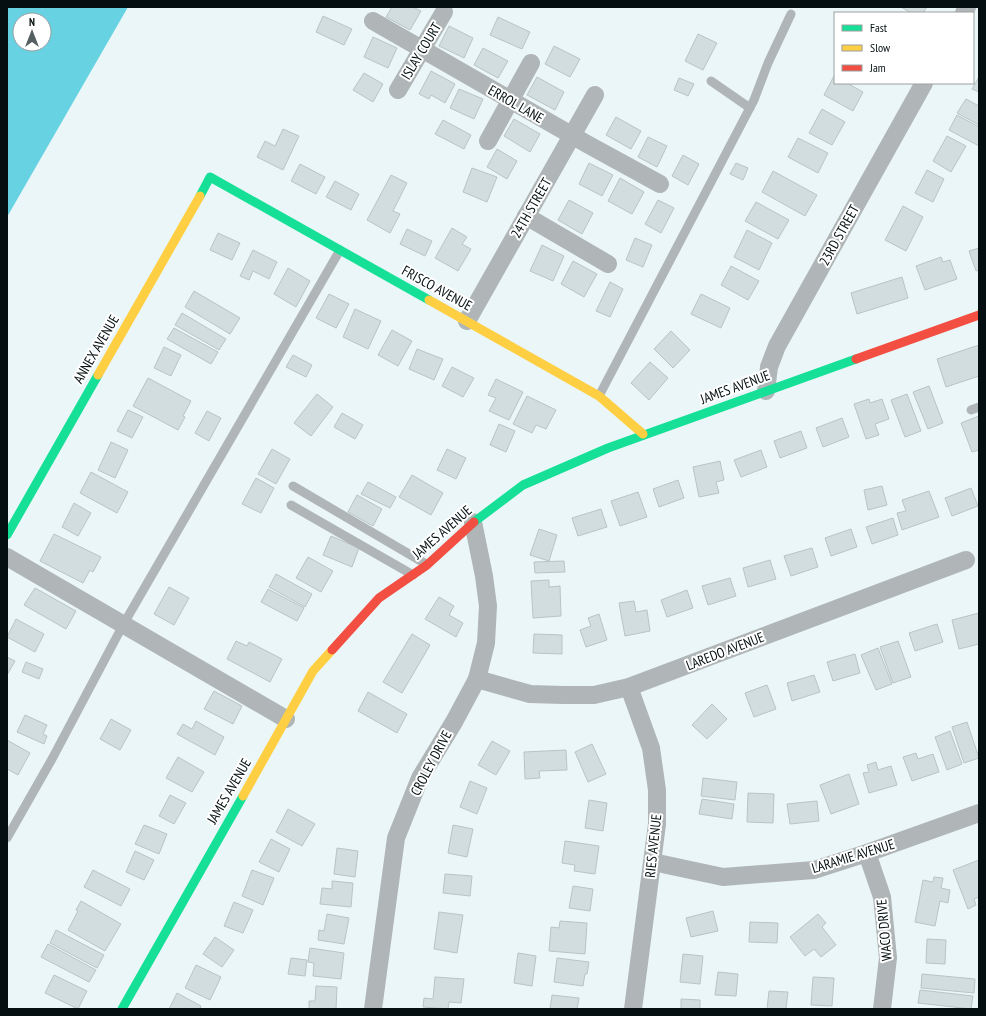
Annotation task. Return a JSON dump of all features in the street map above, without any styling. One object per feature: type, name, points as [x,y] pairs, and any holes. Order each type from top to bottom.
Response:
[{"type":"street","name":"ISLAY COURT","points":[[398,90],[444,12]]},
{"type":"street","name":"ERROL LANE","points":[[373,21],[572,136],[660,184]]},
{"type":"street","points":[[488,141],[531,63]]},
{"type":"street","name":"23RD STREET","points":[[766,391],[769,367],[777,346],[923,84]]},
{"type":"street","name":"24TH STREET","points":[[467,321],[595,95]]},
{"type":"street","name":"FRISCO AVENUE","points":[[210,177],[599,396],[643,434]]},
{"type":"street","name":"ANNEX AVENUE","points":[[7,535],[210,177]]},
{"type":"street","points":[[526,216],[608,264]]},
{"type":"street","name":"JAMES AVENUE","points":[[122,1009],[313,671],[379,598],[427,565],[474,522],[523,486],[643,434],[979,315]]},
{"type":"street","name":"CROLEY DRIVE","points":[[373,1009],[396,838],[420,778],[454,722],[477,679],[486,643],[488,606],[474,522]]},
{"type":"street","points":[[7,558],[286,719]]},
{"type":"street","name":"LAREDO AVENUE","points":[[477,679],[530,694],[594,695],[629,687],[966,560]]},
{"type":"street","name":"RIES AVENUE","points":[[629,687],[651,748],[657,790],[657,824],[653,862],[632,1009]]},
{"type":"street","name":"LARAMIE AVENUE","points":[[653,862],[723,877],[814,870],[867,853],[979,813]]},
{"type":"street","name":"WACO DRIVE","points":[[867,853],[882,897],[888,958],[882,1009]]},
{"type":"lane","points":[[599,396],[750,108],[768,63],[791,14]]},
{"type":"lane","points":[[711,81],[750,108]]},
{"type":"lane","points":[[7,838],[52,759],[124,625],[340,250]]},
{"type":"lane","points":[[293,486],[427,565]]},
{"type":"lane","points":[[291,504],[413,575]]},
{"type":"water","points":[[7,7],[128,7],[7,217]]},
{"type":"building","points":[[392,7],[413,7],[421,11],[410,30],[386,17]]},
{"type":"building","points":[[901,7],[927,7],[924,12],[909,12]]},
{"type":"building","points":[[323,16],[352,29],[344,45],[316,32]]},
{"type":"building","points":[[498,17],[530,32],[522,49],[490,35]]},
{"type":"building","points":[[449,26],[473,38],[464,58],[439,46]]},
{"type":"building","points":[[698,34],[717,43],[703,70],[685,61]]},
{"type":"building","points":[[373,37],[397,48],[388,68],[364,57]]},
{"type":"building","points":[[554,46],[580,59],[570,77],[545,64]]},
{"type":"building","points":[[483,48],[508,61],[498,78],[474,65]]},
{"type":"building","points":[[431,71],[455,84],[445,103],[431,95],[429,99],[419,94]]},
{"type":"building","points":[[364,73],[383,84],[373,102],[353,90]]},
{"type":"building","points":[[834,76],[834,84],[849,84],[863,92],[853,111],[824,95]]},
{"type":"building","points":[[537,77],[564,92],[555,110],[527,95]]},
{"type":"building","points":[[979,77],[979,92],[972,89]]},
{"type":"building","points":[[679,78],[694,84],[688,96],[674,90]]},
{"type":"building","points":[[459,89],[483,99],[474,119],[450,108]]},
{"type":"building","points":[[966,99],[979,106],[979,125],[957,113]]},
{"type":"building","points":[[822,109],[845,122],[832,145],[809,133]]},
{"type":"building","points":[[957,115],[979,127],[979,146],[949,130]]},
{"type":"building","points":[[616,117],[641,131],[631,149],[606,135]]},
{"type":"building","points":[[514,119],[540,134],[530,152],[504,136]]},
{"type":"building","points":[[443,120],[471,135],[464,149],[435,134]]},
{"type":"building","points":[[283,129],[299,136],[283,170],[257,157],[265,141],[275,146]]},
{"type":"building","points":[[947,136],[966,146],[951,172],[933,161]]},
{"type":"building","points":[[648,137],[667,146],[657,167],[638,157]]},
{"type":"building","points":[[798,138],[828,153],[818,173],[788,157]]},
{"type":"building","points":[[497,149],[517,161],[507,179],[487,167]]},
{"type":"building","points":[[683,155],[699,164],[688,185],[672,176]]},
{"type":"building","points":[[589,163],[613,175],[602,196],[579,184]]},
{"type":"building","points":[[736,163],[748,168],[743,180],[730,174]]},
{"type":"building","points":[[300,164],[325,177],[316,194],[291,181]]},
{"type":"building","points":[[472,168],[497,177],[487,202],[463,192]]},
{"type":"building","points":[[927,170],[944,179],[933,202],[915,193]]},
{"type":"building","points":[[773,171],[817,195],[805,216],[762,192]]},
{"type":"building","points":[[391,175],[407,183],[393,211],[400,214],[390,233],[367,220]]},
{"type":"building","points":[[620,178],[644,192],[632,214],[608,201]]},
{"type":"building","points":[[335,181],[359,194],[351,210],[326,197]]},
{"type":"building","points":[[569,200],[593,213],[582,234],[558,220]]},
{"type":"building","points":[[658,200],[674,208],[661,233],[645,224]]},
{"type":"building","points":[[756,202],[789,220],[778,239],[745,221]]},
{"type":"building","points":[[903,206],[923,217],[906,251],[885,240]]},
{"type":"building","points":[[452,228],[467,237],[462,244],[471,249],[458,271],[435,258]]},
{"type":"building","points":[[407,229],[432,241],[425,256],[400,244]]},
{"type":"building","points":[[747,230],[772,243],[759,270],[734,257]]},
{"type":"building","points":[[218,233],[240,243],[232,260],[210,250]]},
{"type":"building","points":[[635,238],[652,245],[643,267],[626,260]]},
{"type":"building","points":[[542,245],[564,256],[553,281],[530,271]]},
{"type":"building","points":[[979,248],[979,270],[976,271],[969,251]]},
{"type":"building","points":[[253,250],[277,262],[269,279],[253,271],[249,280],[240,276]]},
{"type":"building","points":[[941,257],[943,262],[950,260],[957,279],[925,290],[916,266]]},
{"type":"building","points":[[573,261],[597,274],[584,297],[561,284]]},
{"type":"building","points":[[731,266],[759,281],[748,300],[721,285]]},
{"type":"building","points":[[288,268],[310,281],[296,307],[274,294]]},
{"type":"building","points":[[902,277],[908,298],[857,314],[851,293]]},
{"type":"building","points":[[610,282],[623,289],[610,317],[596,311]]},
{"type":"building","points":[[194,291],[240,318],[230,334],[185,307]]},
{"type":"building","points":[[329,294],[349,304],[336,328],[316,318]]},
{"type":"building","points":[[701,294],[730,308],[721,328],[691,314]]},
{"type":"building","points":[[355,309],[381,321],[368,349],[343,337]]},
{"type":"building","points":[[182,313],[226,339],[219,350],[175,325]]},
{"type":"building","points":[[174,328],[218,352],[211,364],[167,339]]},
{"type":"building","points":[[392,330],[412,341],[398,366],[378,355]]},
{"type":"building","points":[[671,331],[690,350],[673,368],[654,349]]},
{"type":"building","points":[[979,345],[979,376],[946,387],[937,359]]},
{"type":"building","points":[[164,347],[181,355],[171,376],[154,368]]},
{"type":"building","points":[[417,349],[443,359],[434,380],[409,369]]},
{"type":"building","points":[[293,355],[312,365],[306,377],[286,367]]},
{"type":"building","points":[[650,362],[668,378],[649,400],[631,383]]},
{"type":"building","points":[[452,367],[474,378],[463,397],[442,386]]},
{"type":"building","points":[[148,378],[191,401],[178,430],[133,406]]},
{"type":"building","points":[[496,379],[523,392],[509,420],[489,411],[496,398],[488,395]]},
{"type":"building","points":[[929,386],[943,423],[928,429],[913,392]]},
{"type":"building","points":[[317,394],[333,407],[311,436],[294,423]]},
{"type":"building","points":[[907,394],[921,431],[905,437],[891,400]]},
{"type":"building","points":[[527,396],[556,410],[546,429],[536,425],[532,433],[513,424]]},
{"type":"building","points":[[869,399],[870,403],[882,399],[889,419],[875,424],[879,435],[866,439],[854,404]]},
{"type":"building","points":[[128,410],[143,417],[132,438],[117,431]]},
{"type":"building","points":[[207,411],[221,418],[209,441],[195,433]]},
{"type":"building","points":[[342,413],[363,425],[355,439],[334,427]]},
{"type":"building","points":[[979,416],[979,450],[972,452],[961,423]]},
{"type":"building","points":[[842,418],[849,437],[823,447],[816,428]]},
{"type":"building","points":[[499,424],[515,431],[506,452],[490,445]]},
{"type":"building","points":[[801,431],[807,448],[780,458],[774,441]]},
{"type":"building","points":[[111,442],[128,450],[115,478],[98,470]]},
{"type":"building","points":[[272,449],[290,459],[276,484],[258,474]]},
{"type":"building","points":[[447,449],[466,458],[456,479],[437,470]]},
{"type":"building","points":[[761,450],[767,467],[741,477],[734,460]]},
{"type":"building","points":[[720,461],[724,480],[716,482],[719,493],[699,497],[693,467]]},
{"type":"building","points":[[91,472],[128,492],[117,513],[80,493]]},
{"type":"building","points":[[412,475],[443,493],[431,515],[399,497]]},
{"type":"building","points":[[256,478],[274,488],[261,513],[242,504]]},
{"type":"building","points":[[678,480],[684,498],[659,507],[653,489]]},
{"type":"building","points":[[368,482],[396,497],[390,508],[361,494]]},
{"type":"building","points":[[882,486],[887,505],[868,510],[864,490]]},
{"type":"building","points":[[971,488],[978,506],[952,516],[945,498]]},
{"type":"building","points":[[929,491],[939,517],[902,530],[897,513],[906,511],[902,500]]},
{"type":"building","points":[[638,492],[647,517],[620,526],[611,501]]},
{"type":"building","points":[[357,495],[382,509],[373,526],[348,512]]},
{"type":"building","points":[[74,503],[91,513],[78,536],[62,527]]},
{"type":"building","points":[[601,509],[607,527],[578,536],[572,518]]},
{"type":"building","points":[[893,518],[898,535],[872,544],[866,527]]},
{"type":"building","points":[[539,529],[557,535],[549,561],[530,555]]},
{"type":"building","points":[[851,529],[857,547],[831,556],[825,538]]},
{"type":"building","points":[[54,534],[101,557],[93,572],[90,570],[83,583],[40,561]]},
{"type":"building","points":[[331,536],[359,548],[352,567],[323,555]]},
{"type":"building","points":[[812,548],[818,567],[791,576],[784,556]]},
{"type":"building","points":[[308,557],[333,571],[321,592],[296,578]]},
{"type":"building","points":[[770,560],[776,579],[748,587],[743,568]]},
{"type":"building","points":[[564,561],[565,572],[535,573],[534,562]]},
{"type":"building","points":[[276,574],[312,594],[305,607],[269,587]]},
{"type":"building","points":[[730,578],[736,596],[708,605],[702,586]]},
{"type":"building","points":[[549,580],[549,587],[560,586],[561,616],[533,618],[531,581]]},
{"type":"building","points":[[169,587],[189,598],[174,625],[154,614]]},
{"type":"building","points":[[35,588],[76,611],[66,629],[24,605]]},
{"type":"building","points":[[268,589],[304,608],[297,621],[261,602]]},
{"type":"building","points":[[687,590],[693,608],[667,617],[661,600]]},
{"type":"building","points":[[439,597],[454,606],[449,615],[463,623],[456,637],[425,619]]},
{"type":"building","points":[[634,601],[636,612],[647,610],[650,631],[625,636],[619,603]]},
{"type":"building","points":[[979,613],[979,644],[959,649],[952,620]]},
{"type":"building","points":[[599,614],[607,640],[586,647],[580,630],[591,626],[588,618]]},
{"type":"building","points":[[16,619],[44,634],[35,652],[7,637]]},
{"type":"building","points":[[937,624],[943,642],[915,651],[909,633]]},
{"type":"building","points":[[412,634],[430,645],[402,693],[383,682]]},
{"type":"building","points":[[534,634],[562,635],[562,654],[533,653]]},
{"type":"building","points":[[236,641],[247,646],[249,642],[282,659],[270,682],[227,659]]},
{"type":"building","points":[[898,641],[911,677],[893,683],[880,647]]},
{"type":"building","points":[[878,648],[892,684],[876,690],[861,655]]},
{"type":"building","points":[[855,654],[860,673],[833,681],[827,662]]},
{"type":"building","points":[[7,657],[15,661],[7,675]]},
{"type":"building","points":[[26,662],[43,669],[39,679],[22,672]]},
{"type":"building","points":[[814,675],[820,692],[792,701],[787,683]]},
{"type":"building","points":[[767,685],[776,709],[754,717],[745,693]]},
{"type":"building","points":[[214,691],[242,706],[233,724],[204,709]]},
{"type":"building","points":[[368,692],[407,714],[397,733],[358,711]]},
{"type":"building","points":[[712,704],[727,719],[707,739],[692,725]]},
{"type":"building","points":[[25,715],[47,725],[43,734],[47,736],[44,744],[17,732]]},
{"type":"building","points":[[111,719],[131,730],[120,750],[100,739]]},
{"type":"building","points":[[196,721],[224,737],[215,755],[177,734],[183,724],[192,729]]},
{"type":"building","points":[[967,722],[979,758],[964,763],[952,727]]},
{"type":"building","points":[[950,731],[962,764],[947,770],[935,737]]},
{"type":"building","points":[[7,740],[30,753],[18,775],[7,769]]},
{"type":"building","points":[[492,741],[510,751],[496,775],[478,765]]},
{"type":"building","points":[[592,744],[606,774],[588,782],[575,752]]},
{"type":"building","points":[[566,750],[567,770],[539,771],[540,778],[525,779],[524,752]]},
{"type":"building","points":[[916,753],[918,759],[933,754],[939,772],[912,781],[903,757]]},
{"type":"building","points":[[178,757],[204,772],[192,792],[166,778]]},
{"type":"building","points":[[876,762],[878,770],[891,766],[897,785],[869,793],[863,773],[869,772],[867,765]]},
{"type":"building","points":[[849,774],[859,804],[831,814],[820,785]]},
{"type":"building","points":[[703,778],[737,782],[735,800],[701,796]]},
{"type":"building","points":[[470,781],[487,788],[477,814],[460,807]]},
{"type":"building","points":[[748,793],[774,794],[773,823],[747,822]]},
{"type":"building","points":[[170,795],[186,803],[174,824],[159,816]]},
{"type":"building","points":[[702,799],[734,804],[732,819],[699,814]]},
{"type":"building","points":[[589,800],[607,803],[603,831],[585,828]]},
{"type":"building","points":[[817,801],[819,821],[790,824],[787,804]]},
{"type":"building","points":[[288,809],[315,824],[302,846],[276,832]]},
{"type":"building","points":[[144,825],[167,834],[159,854],[135,844]]},
{"type":"building","points":[[453,825],[473,829],[467,857],[448,853]]},
{"type":"building","points":[[271,839],[290,849],[279,872],[259,862]]},
{"type":"building","points":[[565,841],[599,846],[595,874],[574,871],[575,865],[562,863]]},
{"type":"building","points":[[337,848],[358,851],[355,877],[334,874]]},
{"type":"building","points":[[135,851],[154,860],[144,880],[126,872]]},
{"type":"building","points":[[979,860],[979,897],[974,899],[976,905],[968,909],[953,870]]},
{"type":"building","points":[[93,870],[130,889],[121,906],[84,887]]},
{"type":"building","points":[[252,870],[274,878],[263,905],[242,896]]},
{"type":"building","points":[[445,874],[472,876],[470,896],[443,893]]},
{"type":"building","points":[[934,877],[943,878],[941,888],[950,890],[948,903],[940,901],[935,926],[915,922],[923,880],[933,882]]},
{"type":"building","points":[[332,881],[353,883],[351,907],[320,904],[322,888],[332,889]]},
{"type":"building","points":[[573,886],[593,889],[590,911],[569,908]]},
{"type":"building","points":[[81,901],[121,924],[105,951],[68,930],[78,911],[76,910]]},
{"type":"building","points":[[234,902],[253,910],[243,933],[224,926]]},
{"type":"building","points":[[713,911],[718,931],[691,937],[686,918]]},
{"type":"building","points":[[439,912],[463,915],[457,953],[434,949]]},
{"type":"building","points":[[327,914],[349,918],[344,944],[318,940],[319,930],[324,931]]},
{"type":"building","points":[[818,914],[826,923],[822,927],[836,945],[821,957],[814,949],[805,956],[790,937]]},
{"type":"building","points":[[560,921],[587,923],[585,954],[549,951],[551,927],[559,928]]},
{"type":"building","points":[[750,922],[778,923],[777,943],[749,942]]},
{"type":"building","points":[[56,930],[104,955],[97,968],[50,943]]},
{"type":"building","points":[[215,937],[234,950],[222,967],[203,954]]},
{"type":"building","points":[[927,939],[946,940],[945,964],[926,963]]},
{"type":"building","points":[[48,944],[96,970],[89,982],[41,957]]},
{"type":"building","points":[[310,948],[344,953],[341,979],[313,976],[314,963],[308,962]]},
{"type":"building","points":[[518,953],[536,956],[532,986],[514,983]]},
{"type":"building","points":[[683,954],[703,956],[700,984],[680,982]]},
{"type":"building","points":[[291,958],[307,960],[305,976],[288,974]]},
{"type":"building","points":[[557,958],[589,962],[583,986],[554,982]]},
{"type":"building","points":[[196,965],[221,977],[210,1000],[185,988]]},
{"type":"building","points":[[718,972],[738,974],[736,996],[715,995]]},
{"type":"building","points":[[922,974],[975,979],[974,993],[921,988]]},
{"type":"building","points":[[54,975],[87,991],[78,1009],[45,993]]},
{"type":"building","points":[[435,977],[464,979],[461,1003],[449,1002],[448,1009],[423,1007],[424,998],[433,999]]},
{"type":"building","points":[[813,977],[834,978],[832,1006],[811,1005]]},
{"type":"building","points":[[316,986],[337,987],[336,1009],[309,1009],[309,1001],[315,1001]]},
{"type":"building","points":[[920,990],[973,996],[971,1009],[918,1003]]},
{"type":"building","points":[[769,991],[788,992],[786,1009],[767,1009]]},
{"type":"building","points":[[177,993],[201,1006],[200,1009],[169,1009]]},
{"type":"building","points":[[552,995],[579,998],[577,1009],[550,1009]]},
{"type":"building","points":[[681,999],[700,1000],[700,1009],[681,1009]]},
{"type":"traffic: fast","points":[[200,196],[210,177],[429,300]]},
{"type":"traffic: fast","points":[[474,522],[523,485],[608,448],[856,359]]},
{"type":"traffic: fast","points":[[7,535],[98,375]]},
{"type":"traffic: fast","points":[[122,1009],[243,796]]},
{"type":"traffic: slow","points":[[98,375],[200,196]]},
{"type":"traffic: slow","points":[[429,300],[599,396],[643,434]]},
{"type":"traffic: slow","points":[[243,796],[313,671],[332,650]]},
{"type":"traffic: jam","points":[[856,359],[979,315]]},
{"type":"traffic: jam","points":[[332,650],[379,598],[427,565],[474,522]]}]
